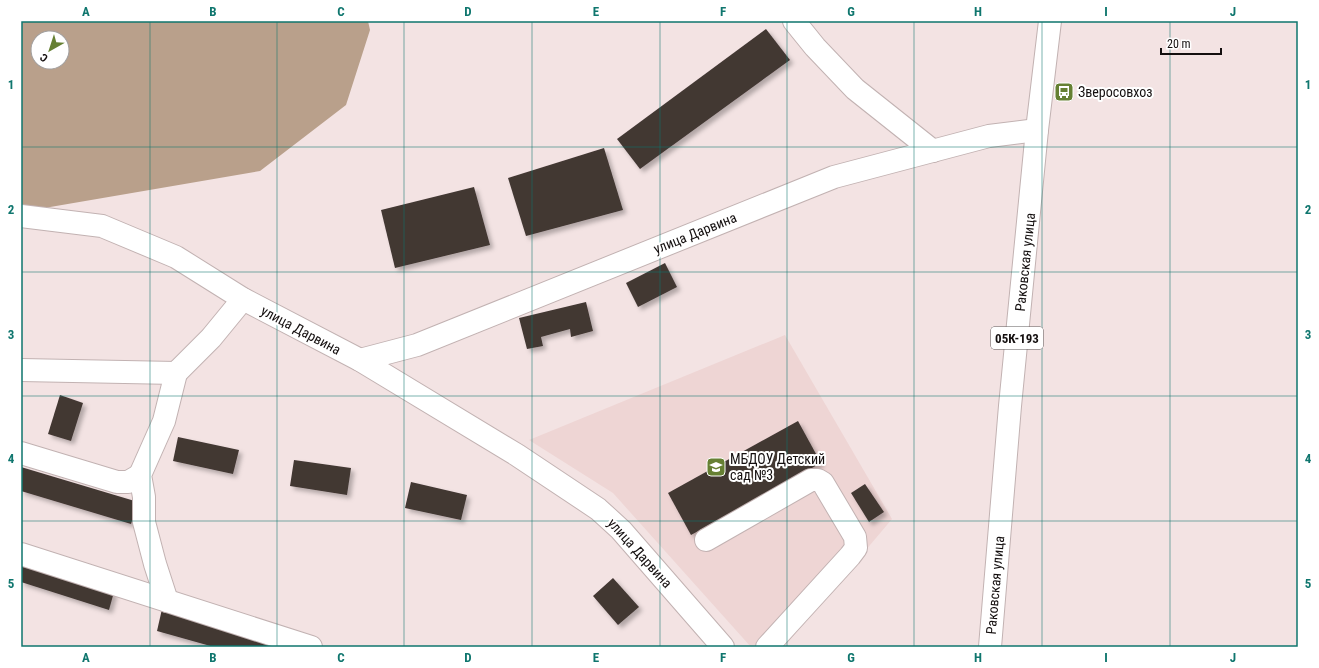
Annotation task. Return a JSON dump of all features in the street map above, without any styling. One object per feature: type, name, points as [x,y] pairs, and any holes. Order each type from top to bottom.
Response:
[{"type":"street","points":[[794,21],[855,89],[933,151]]},
{"type":"street","name":"Раковская улица","points":[[990,647],[1010,406],[1050,21]]},
{"type":"street","name":"улица Дарвина","points":[[360,360],[417,346],[834,176],[988,136],[1038,130]]},
{"type":"street","name":"улица Дарвина","points":[[21,216],[102,226],[176,257],[243,299],[360,360],[517,455],[598,509],[621,530],[723,647]]},
{"type":"street","points":[[167,601],[144,522],[144,497],[140,475],[164,421],[176,373],[212,338],[243,299]]},
{"type":"street","points":[[21,370],[176,373]]},
{"type":"street","points":[[21,454],[117,482],[128,482],[140,475]]},
{"type":"street","points":[[706,540],[811,480],[818,480],[823,483],[855,537],[856,548],[850,556],[767,647]]},
{"type":"street","points":[[21,554],[311,647]]},
{"type":"shaded area","points":[[21,21],[368,21],[370,30],[346,105],[260,171],[21,212]]},
{"type":"shaded area","name":"МБДОУ Детский сад №3","points":[[785,335],[892,519],[784,647],[751,647],[613,493],[529,440]]},
{"type":"building","points":[[766,29],[790,60],[640,169],[617,139]]},
{"type":"building","points":[[604,148],[623,210],[526,236],[508,178]]},
{"type":"building","points":[[474,187],[490,245],[395,268],[381,210]]},
{"type":"building","points":[[665,263],[677,287],[638,307],[626,283]]},
{"type":"building","points":[[586,302],[593,331],[571,337],[570,329],[541,337],[543,346],[527,349],[519,318]]},
{"type":"building","points":[[60,395],[83,403],[71,441],[48,434]]},
{"type":"building","points":[[798,421],[821,463],[691,535],[668,493]]},
{"type":"building","points":[[178,437],[239,450],[233,474],[173,461]]},
{"type":"building","points":[[294,460],[351,468],[347,495],[290,486]]},
{"type":"building","points":[[21,467],[138,502],[131,524],[21,491]]},
{"type":"building","points":[[411,482],[467,495],[461,520],[405,508]]},
{"type":"building","points":[[865,484],[884,512],[869,522],[851,493]]},
{"type":"building","points":[[21,563],[114,592],[109,610],[21,582]]},
{"type":"building","points":[[613,578],[639,607],[618,625],[593,596]]},
{"type":"building","points":[[162,609],[296,647],[214,647],[157,631]]},
{"type":"place","name":"Зверосовхоз","points":[[1064,92]]},
{"type":"place","name":"МБДОУ Детский сад №3","points":[[716,467]]}]
